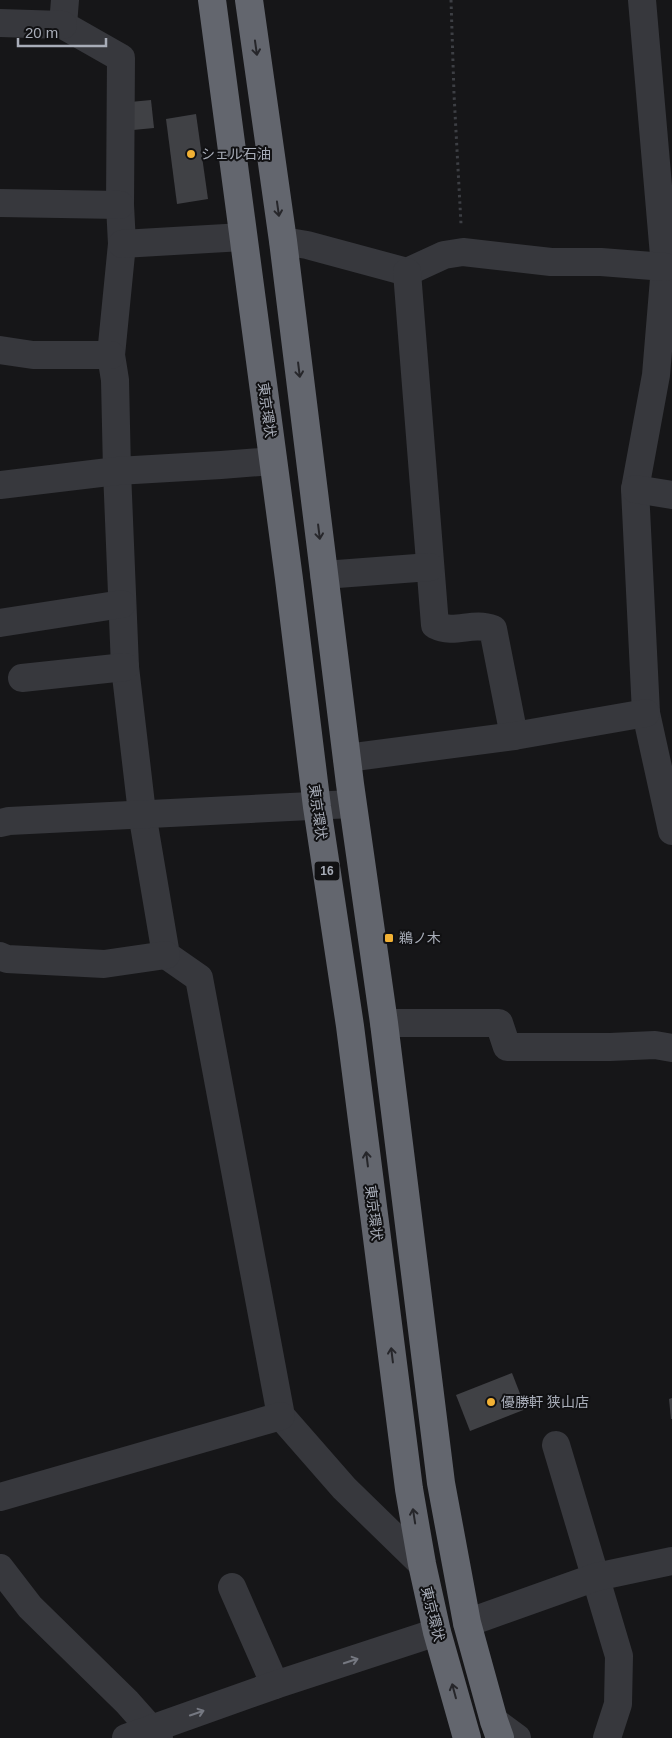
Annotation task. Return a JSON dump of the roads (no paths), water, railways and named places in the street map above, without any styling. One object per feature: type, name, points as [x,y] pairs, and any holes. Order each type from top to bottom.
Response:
[{"type":"highway","name":"東京環状","points":[[212,0],[317,807],[350,1026],[408,1479],[422,1564],[437,1632],[467,1738]]},
{"type":"highway","points":[[249,0],[283,241],[352,804],[384,1023],[442,1483],[467,1623],[497,1729]]},
{"type":"street","points":[[642,0],[665,267],[656,375],[635,489],[646,713],[672,831]]},
{"type":"street","points":[[0,23],[64,12],[121,58],[120,204],[122,244],[111,355],[115,380],[125,666],[142,813],[166,955]]},
{"type":"street","points":[[0,202],[120,204]]},
{"type":"street","points":[[122,244],[243,237]]},
{"type":"street","points":[[283,241],[308,245],[407,272],[444,255],[463,252],[551,262],[601,262],[665,267]]},
{"type":"street","points":[[407,272],[435,625],[444,630],[483,625],[493,629],[514,736]]},
{"type":"street","points":[[0,350],[33,356],[111,355]]},
{"type":"street","points":[[0,485],[117,470],[273,461]]},
{"type":"street","points":[[635,489],[672,495]]},
{"type":"street","points":[[324,575],[430,567]]},
{"type":"street","points":[[0,623],[122,604]]},
{"type":"street","points":[[22,678],[125,666]]},
{"type":"street","points":[[347,758],[514,736],[646,713]]},
{"type":"street","points":[[0,823],[142,813],[352,804]]},
{"type":"street","points":[[0,956],[7,959],[104,964],[166,955],[199,978],[281,1416],[344,1488],[422,1564]]},
{"type":"street","points":[[384,1023],[499,1023],[507,1047],[655,1045],[672,1048]]},
{"type":"street","points":[[0,1497],[281,1416]]},
{"type":"street","points":[[556,1445],[619,1656],[618,1704],[607,1738]]},
{"type":"street","points":[[467,1623],[596,1577],[672,1561]]},
{"type":"street","points":[[0,1568],[30,1607],[127,1702],[155,1733]]},
{"type":"street","points":[[232,1587],[275,1685]]},
{"type":"street","points":[[126,1738],[155,1733],[275,1685],[437,1632]]},
{"type":"street","points":[[497,1729],[517,1738]]},
{"type":"place","name":"シェル石油","points":[[191,154]]},
{"type":"place","name":"鵜ノ木","points":[[389,938]]},
{"type":"place","name":"優勝軒 狭山店","points":[[491,1402]]}]
